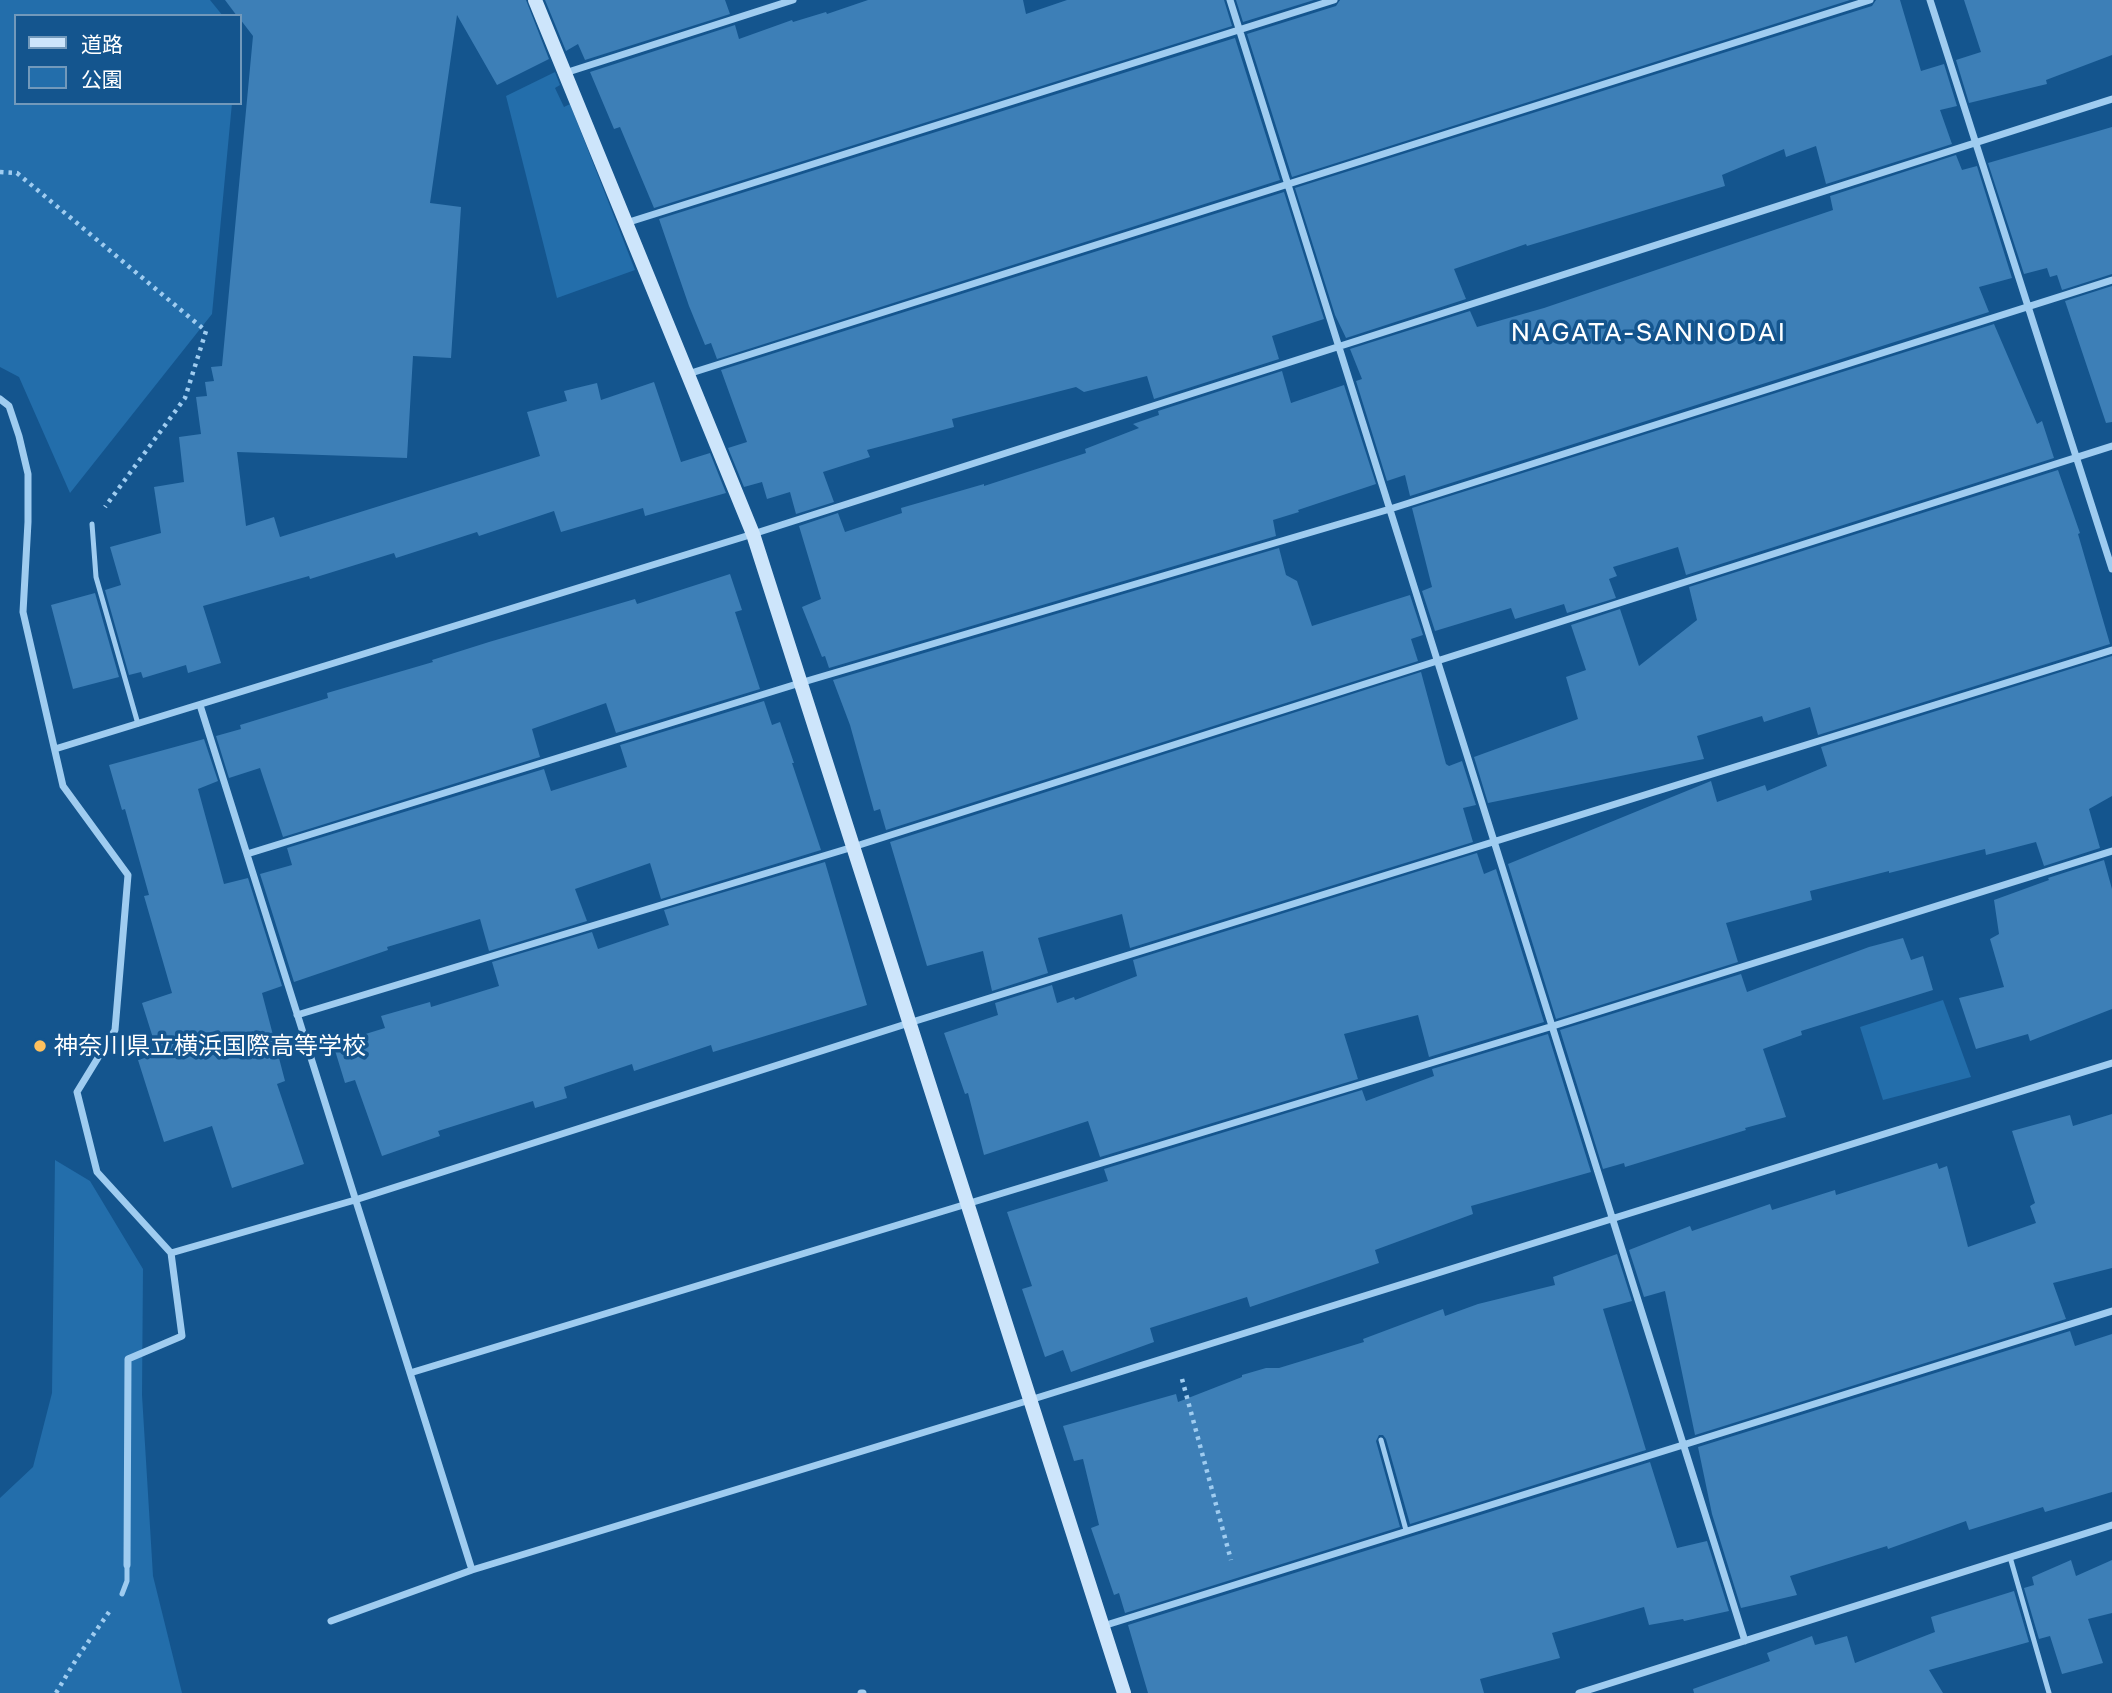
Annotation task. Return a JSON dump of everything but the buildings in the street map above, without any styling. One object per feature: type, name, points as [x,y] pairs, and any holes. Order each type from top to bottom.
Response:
[{"type":"street","points":[[535,0],[752,534],[1124,1693]]},
{"type":"street","points":[[565,73],[793,0]]},
{"type":"street","points":[[1230,0],[1745,1641]]},
{"type":"street","points":[[626,223],[1334,0]]},
{"type":"street","points":[[687,374],[1870,0]]},
{"type":"street","points":[[1930,0],[2112,569]]},
{"type":"street","points":[[55,749],[752,534],[2112,99]]},
{"type":"street","points":[[247,854],[800,683],[1390,509],[2112,281]]},
{"type":"street","points":[[0,400],[9,406],[28,474],[23,612],[63,786],[128,875],[115,1030],[77,1092],[97,1172],[171,1253],[182,1336],[128,1359],[127,1565]]},
{"type":"street","points":[[297,1015],[853,846],[2112,446]]},
{"type":"street","points":[[171,1253],[355,1200],[909,1023],[2112,650]]},
{"type":"street","points":[[200,705],[472,1570]]},
{"type":"street","points":[[410,1373],[1553,1027],[2112,850]]},
{"type":"street","points":[[331,1621],[472,1570],[1030,1400],[2112,1063]]},
{"type":"street","points":[[1103,1626],[2112,1311]]},
{"type":"street","points":[[1579,1693],[2112,1525]]},
{"type":"lane","points":[[92,524],[96,576],[138,724]]},
{"type":"lane","points":[[1381,1440],[1406,1530]]},
{"type":"lane","points":[[2010,1557],[2049,1693]]},
{"type":"lane","points":[[122,1594],[127,1581],[127,1565]]},
{"type":"path","points":[[0,172],[17,173],[205,331],[185,398],[92,524]]},
{"type":"path","points":[[1176,1354],[1237,1584]]},
{"type":"path","points":[[56,1693],[122,1594]]},
{"type":"green space","points":[[0,0],[210,0],[221,14],[14,14],[14,105],[232,105],[212,314],[70,493],[19,377],[0,367]]},
{"type":"green space","points":[[555,72],[560,85],[555,88],[564,107],[570,104],[635,270],[557,298],[506,96]]},
{"type":"green space","points":[[1943,1000],[1971,1077],[1883,1100],[1860,1027]]},
{"type":"green space","points":[[55,1160],[90,1181],[143,1269],[142,1395],[153,1576],[182,1693],[0,1693],[0,1498],[33,1467],[52,1393]]},
{"type":"place","name":"神奈川県立横浜国際高等学校","points":[[40,1046]]},
{"type":"district","name":"NAGATA-SANNODAI","points":[[1649,333]]}]
